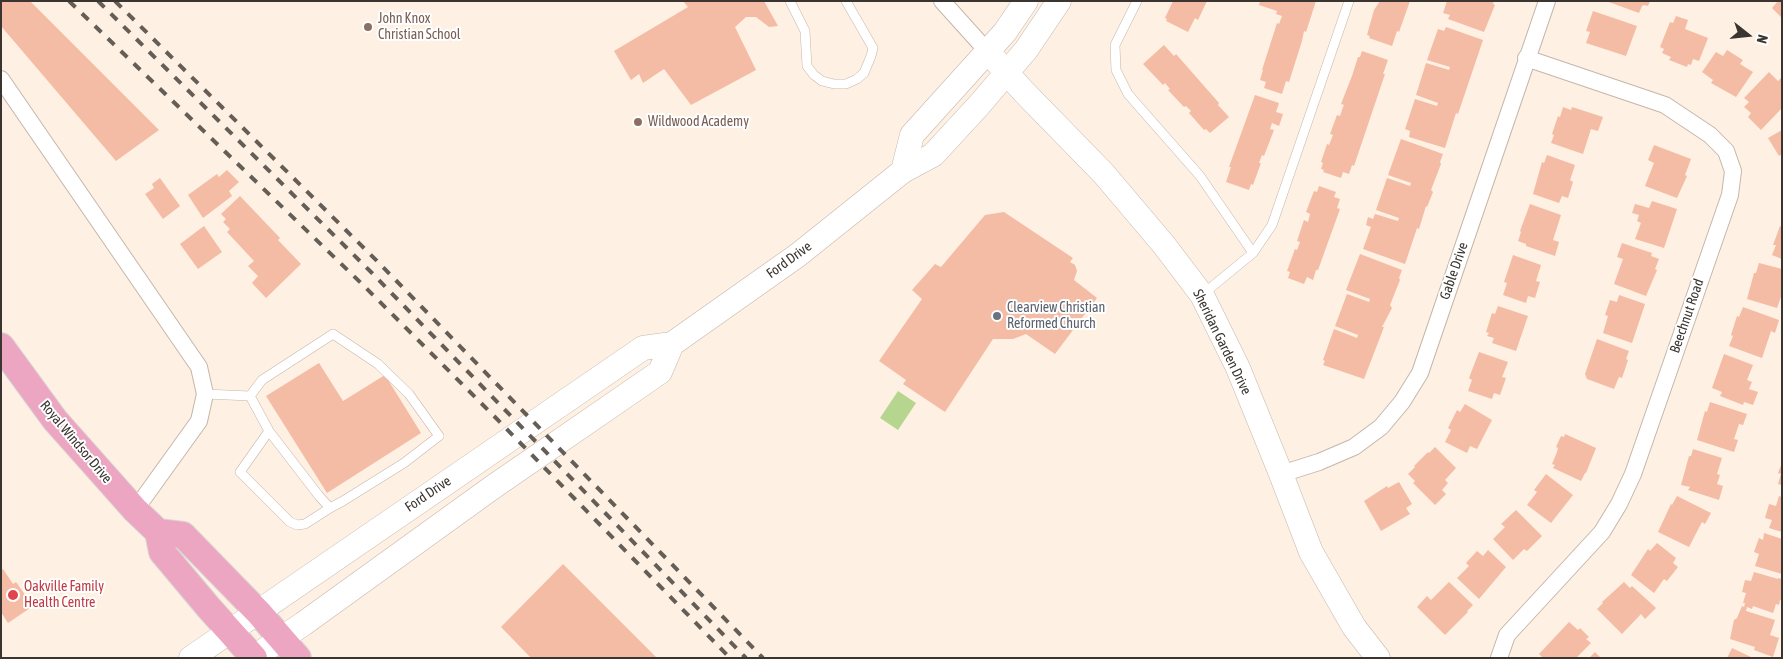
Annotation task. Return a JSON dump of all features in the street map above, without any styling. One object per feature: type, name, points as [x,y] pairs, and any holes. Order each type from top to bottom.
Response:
[{"type":"main road","points":[[903,171],[912,136],[1005,32],[1026,1]]},
{"type":"main road","name":"Ford Drive","points":[[191,658],[643,348],[672,344],[798,255],[903,171],[933,155],[1026,50],[1059,1]]},
{"type":"main road","name":"Sheridan Garden Drive","points":[[988,52],[1104,174],[1164,245],[1202,294],[1238,368],[1311,552],[1354,627],[1378,658]]},
{"type":"main road","points":[[254,658],[290,648],[493,487],[660,372],[672,344]]},
{"type":"main road","name":"Royal Windsor Drive","points":[[1,346],[55,420],[135,510],[158,532],[162,552],[254,658]]},
{"type":"main road","points":[[158,532],[182,535],[259,613],[290,648]]},
{"type":"street","name":"Sheridan Garden Drive","points":[[942,1],[988,52]]},
{"type":"street","name":"Gable Drive","points":[[1281,474],[1319,462],[1354,447],[1381,426],[1402,402],[1420,373],[1547,1]]},
{"type":"street","name":"Beechnut Road","points":[[1499,658],[1507,636],[1602,532],[1619,504],[1633,474],[1730,194],[1733,171],[1726,151],[1710,135],[1665,105],[1526,58]]},
{"type":"street","points":[[1,79],[199,367],[205,394],[199,421],[135,510]]},
{"type":"lane","points":[[790,1],[805,31],[807,66],[822,81],[834,84],[846,84],[857,79],[866,68],[872,56],[873,48],[846,1]]},
{"type":"lane","points":[[1137,1],[1116,45],[1116,70],[1128,94],[1200,176],[1253,253]]},
{"type":"lane","points":[[1202,294],[1253,253],[1272,225],[1349,1]]},
{"type":"lane","points":[[250,396],[262,380],[333,334],[378,364],[409,394],[439,436],[404,463],[344,502],[330,508],[305,524],[297,525],[290,522],[240,472],[269,431]]},
{"type":"lane","points":[[205,394],[250,396]]},
{"type":"lane","points":[[250,396],[269,431],[330,508]]},
{"type":"green space","points":[[898,391],[916,403],[898,430],[880,418]]},
{"type":"building","points":[[1,1],[30,1],[159,130],[116,161],[1,26]]},
{"type":"building","points":[[683,1],[764,1],[778,26],[769,27],[756,17],[746,17],[735,27],[756,70],[691,105],[664,69],[643,83],[639,74],[631,80],[614,51],[688,7]]},
{"type":"building","points":[[1173,1],[1207,1],[1198,20],[1195,18],[1188,32],[1166,21],[1167,19],[1165,18]]},
{"type":"building","points":[[1260,1],[1316,1],[1306,32],[1304,31],[1289,82],[1286,81],[1282,94],[1264,88],[1266,82],[1260,80],[1277,23],[1279,24],[1282,16],[1276,14],[1277,11],[1259,5]]},
{"type":"building","points":[[1380,1],[1410,1],[1392,46],[1369,38],[1370,36],[1367,35],[1374,10]]},
{"type":"building","points":[[1447,1],[1494,1],[1493,4],[1495,5],[1484,32],[1448,19],[1450,15],[1443,13]]},
{"type":"building","points":[[1606,1],[1650,1],[1648,6],[1642,6],[1639,13]]},
{"type":"building","points":[[1778,1],[1782,1],[1782,18],[1772,8]]},
{"type":"building","points":[[1593,11],[1637,26],[1626,56],[1586,43],[1590,32],[1586,31]]},
{"type":"building","points":[[1676,16],[1688,20],[1685,29],[1708,38],[1699,61],[1693,59],[1691,65],[1688,64],[1687,67],[1669,60],[1671,57],[1662,53],[1664,49],[1660,47],[1670,22],[1673,23]]},
{"type":"building","points":[[1446,27],[1483,40],[1445,148],[1409,137],[1410,131],[1405,129],[1415,99],[1437,106],[1438,103],[1416,95],[1426,63],[1449,70],[1450,67],[1427,60],[1438,29],[1444,31]]},
{"type":"building","points":[[1164,45],[1174,56],[1176,54],[1229,117],[1210,133],[1206,129],[1204,130],[1189,113],[1191,111],[1186,106],[1184,107],[1168,90],[1170,89],[1165,83],[1163,85],[1143,64]]},
{"type":"building","points":[[1727,50],[1743,60],[1740,64],[1753,72],[1736,97],[1711,83],[1713,80],[1702,72],[1716,52],[1723,56]]},
{"type":"building","points":[[1362,51],[1388,60],[1354,166],[1352,165],[1349,174],[1343,172],[1341,178],[1323,172],[1324,170],[1321,169],[1323,163],[1321,162],[1327,144],[1329,145],[1333,135],[1330,134],[1337,115],[1340,116],[1344,105],[1341,104],[1358,57],[1360,57]]},
{"type":"building","points":[[1769,72],[1778,81],[1782,77],[1782,108],[1761,130],[1748,117],[1751,113],[1744,107],[1749,102],[1744,98]]},
{"type":"building","points":[[1255,95],[1279,103],[1276,112],[1283,114],[1279,126],[1272,123],[1270,129],[1274,130],[1264,156],[1262,155],[1253,185],[1251,184],[1249,190],[1226,182],[1231,167],[1229,167]]},
{"type":"building","points":[[1563,107],[1571,110],[1572,107],[1603,117],[1598,131],[1591,129],[1583,154],[1551,143],[1558,116],[1560,117]]},
{"type":"building","points":[[1782,130],[1782,154],[1779,156],[1768,138]]},
{"type":"building","points":[[1401,139],[1443,154],[1431,190],[1433,192],[1426,206],[1419,229],[1417,228],[1405,264],[1363,249],[1371,227],[1366,225],[1368,217],[1373,219],[1375,214],[1398,221],[1399,218],[1376,210],[1387,178],[1410,186],[1411,183],[1388,175]]},
{"type":"building","points":[[1654,145],[1691,159],[1685,175],[1687,176],[1677,198],[1645,186],[1654,163],[1648,160]]},
{"type":"building","points":[[1547,155],[1575,165],[1570,180],[1573,182],[1568,198],[1562,196],[1559,203],[1533,194],[1542,162],[1544,163]]},
{"type":"building","points":[[227,170],[239,182],[229,191],[232,196],[203,218],[188,195],[217,174],[219,177]]},
{"type":"building","points":[[160,178],[180,206],[163,219],[145,194],[154,188],[152,184]]},
{"type":"building","points":[[1319,186],[1336,192],[1334,197],[1340,199],[1337,208],[1340,209],[1318,270],[1316,270],[1313,280],[1307,277],[1304,284],[1288,278],[1290,272],[1287,271],[1295,249],[1297,250],[1300,242],[1297,241],[1304,220],[1308,222],[1310,214],[1306,212],[1314,191],[1317,192]]},
{"type":"building","points":[[240,196],[280,238],[278,240],[301,264],[266,298],[252,283],[258,276],[248,266],[254,261],[227,232],[230,229],[223,222],[226,219],[221,214]]},
{"type":"building","points":[[1652,201],[1677,209],[1664,248],[1635,239],[1641,223],[1637,221],[1639,215],[1632,213],[1635,204],[1649,208]]},
{"type":"building","points":[[1530,204],[1561,215],[1553,240],[1559,242],[1555,256],[1526,246],[1526,244],[1518,241]]},
{"type":"building","name":"Clearview Christian Reformed Church","points":[[1004,212],[1073,258],[1070,262],[1075,265],[1077,271],[1074,280],[1097,298],[1055,354],[1026,334],[1013,339],[993,339],[945,412],[903,384],[906,380],[879,361],[922,299],[912,290],[935,264],[941,267],[985,215]]},
{"type":"building","points":[[204,226],[222,252],[198,269],[180,244]]},
{"type":"building","points":[[1780,226],[1782,227],[1782,259],[1772,255],[1776,245],[1773,245]]},
{"type":"building","points":[[1622,243],[1652,253],[1651,256],[1659,259],[1655,269],[1657,270],[1646,296],[1614,284],[1623,259],[1617,257]]},
{"type":"building","points":[[1360,254],[1402,270],[1390,305],[1392,308],[1382,327],[1384,327],[1364,379],[1323,365],[1334,329],[1357,338],[1358,335],[1335,326],[1347,294],[1369,302],[1370,299],[1346,290]]},
{"type":"building","points":[[1513,255],[1541,265],[1536,281],[1540,282],[1535,298],[1528,296],[1526,303],[1503,295],[1507,283],[1504,282]]},
{"type":"building","points":[[1759,263],[1782,269],[1782,294],[1777,308],[1747,299],[1754,273],[1756,273]]},
{"type":"building","points":[[1619,295],[1645,304],[1632,343],[1603,333],[1608,316],[1605,315],[1610,300],[1617,302]]},
{"type":"building","points":[[1498,306],[1528,316],[1516,351],[1492,343],[1494,338],[1487,336],[1489,333],[1486,332],[1492,313],[1495,314]]},
{"type":"building","points":[[1743,307],[1779,320],[1775,333],[1771,331],[1762,358],[1729,346],[1737,316],[1739,317]]},
{"type":"building","points":[[1597,339],[1629,351],[1622,378],[1619,377],[1614,389],[1587,379],[1585,374]]},
{"type":"building","points":[[1479,352],[1508,362],[1502,377],[1506,378],[1500,395],[1494,393],[1492,399],[1468,391],[1472,380],[1469,378]]},
{"type":"building","points":[[1724,354],[1753,365],[1747,380],[1752,382],[1749,389],[1758,392],[1753,405],[1744,402],[1743,405],[1720,396],[1722,392],[1712,388]]},
{"type":"building","points":[[319,363],[343,401],[385,375],[421,433],[327,493],[266,396]]},
{"type":"building","points":[[1710,402],[1747,414],[1743,425],[1739,424],[1734,439],[1738,440],[1734,452],[1697,440],[1705,411],[1707,412]]},
{"type":"building","points":[[1465,404],[1492,420],[1477,449],[1470,446],[1467,453],[1445,442],[1451,430],[1448,428],[1457,410],[1460,412]]},
{"type":"building","points":[[1565,434],[1596,448],[1581,481],[1553,468],[1555,465],[1552,464],[1558,448],[1556,447],[1561,436],[1564,437]]},
{"type":"building","points":[[1435,447],[1456,468],[1445,480],[1448,483],[1442,490],[1446,494],[1435,505],[1413,483],[1415,481],[1408,474]]},
{"type":"building","points":[[1693,449],[1722,458],[1717,474],[1720,475],[1717,484],[1723,486],[1719,500],[1688,490],[1690,487],[1681,485],[1689,456],[1691,456]]},
{"type":"building","points":[[1782,463],[1782,485],[1778,484],[1781,474],[1778,473]]},
{"type":"building","points":[[1546,474],[1573,495],[1551,523],[1527,505],[1537,492],[1534,490]]},
{"type":"building","points":[[1399,482],[1412,504],[1406,508],[1410,514],[1381,531],[1364,501],[1387,486],[1388,488]]},
{"type":"building","points":[[1677,496],[1711,513],[1705,524],[1702,522],[1689,547],[1658,532],[1671,504]]},
{"type":"building","points":[[1779,496],[1782,497],[1782,532],[1769,528],[1772,520],[1765,518],[1769,504],[1776,506]]},
{"type":"building","points":[[1516,510],[1542,536],[1527,551],[1524,549],[1513,560],[1493,539],[1505,527],[1501,524]]},
{"type":"building","points":[[1764,533],[1782,539],[1782,574],[1755,566],[1759,554],[1754,552],[1759,538],[1763,540]]},
{"type":"building","points":[[1657,543],[1676,558],[1673,563],[1678,567],[1667,581],[1664,579],[1654,593],[1631,575],[1648,549],[1650,551]]},
{"type":"building","points":[[1488,550],[1506,567],[1479,599],[1457,578],[1469,566],[1466,563],[1477,551],[1483,556]]},
{"type":"building","points":[[563,564],[657,658],[531,658],[501,627]]},
{"type":"building","name":"Oakville Family Health Centre","points":[[3,569],[13,584],[16,582],[33,606],[8,623],[1,612],[1,570]]},
{"type":"building","points":[[1754,572],[1782,579],[1782,600],[1780,600],[1779,605],[1776,604],[1773,613],[1753,606],[1752,609],[1747,607],[1746,611],[1775,620],[1770,635],[1779,638],[1773,657],[1754,650],[1755,647],[1730,639],[1734,620],[1737,618],[1742,606],[1744,607],[1745,603],[1743,603],[1746,593],[1742,592],[1745,580],[1751,581]]},
{"type":"building","points":[[1449,582],[1473,605],[1445,635],[1417,607],[1427,596],[1431,600]]},
{"type":"building","points":[[1624,582],[1630,588],[1632,586],[1656,608],[1645,619],[1641,614],[1622,634],[1597,609]]},
{"type":"building","points":[[1569,622],[1578,630],[1580,628],[1589,637],[1586,639],[1591,643],[1576,658],[1543,658],[1539,654]]},
{"type":"building","points":[[1732,648],[1753,658],[1727,658]]},
{"type":"building","points":[[1595,652],[1601,658],[1589,658]]},
{"type":"railway","points":[[69,1],[361,283],[493,415],[730,658]]},
{"type":"railway","points":[[98,1],[371,272],[746,658]]},
{"type":"railway","points":[[115,1],[379,263],[763,658]]},
{"type":"place","name":"John Knox Christian School","points":[[368,27]]},
{"type":"place","name":"Wildwood Academy","points":[[638,122]]},
{"type":"place","name":"Clearview Christian Reformed Church","points":[[997,316]]},
{"type":"place","name":"Oakville Family Health Centre","points":[[13,595]]}]
